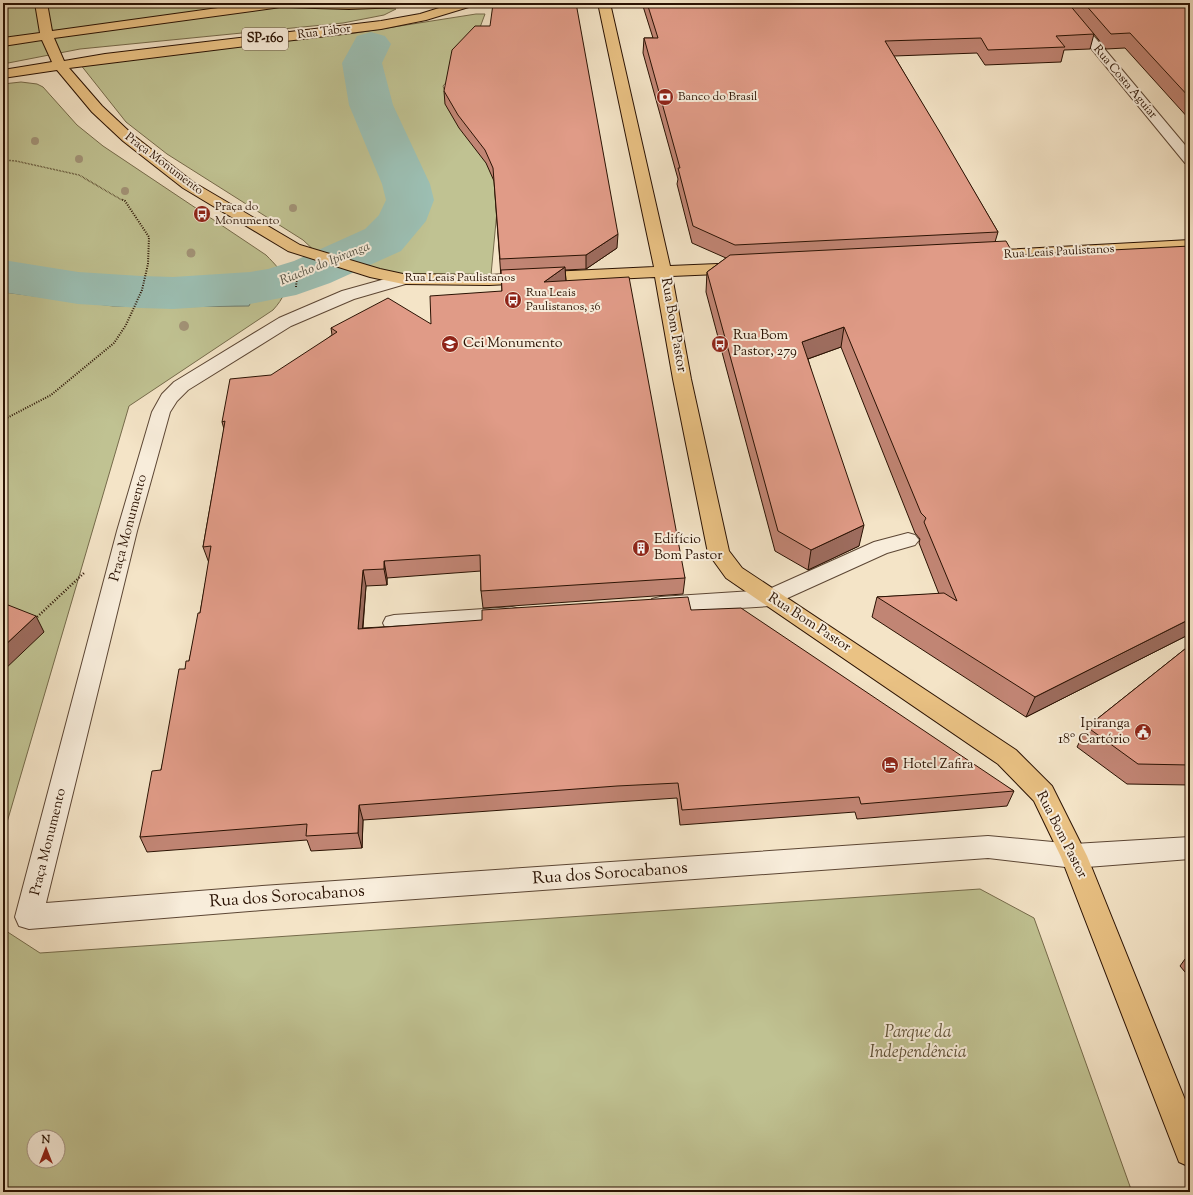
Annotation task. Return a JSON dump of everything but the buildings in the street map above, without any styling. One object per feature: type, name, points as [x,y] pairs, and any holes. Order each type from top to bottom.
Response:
[{"type":"main road","name":"Praça Monumento","points":[[41,3],[46,34],[59,64],[97,109],[128,138],[188,185],[294,248],[309,253]]},
{"type":"main road","name":"Rua Tabor","points":[[277,3],[282,4]]},
{"type":"main road","name":"Rua Tabor","points":[[46,34],[282,4],[400,3]]},
{"type":"main road","name":"Rua Tabor","points":[[59,64],[382,25],[422,17],[468,3]]},
{"type":"main road","name":"Rua Bom Pastor","points":[[604,3],[663,272],[682,378],[719,553],[734,573],[1007,757],[1043,794],[1074,856],[1190,1150]]},
{"type":"main road","name":"SP-160","points":[[3,42],[46,34]]},
{"type":"main road","name":"SP-160","points":[[3,74],[59,64]]},
{"type":"main road","name":"Rua Leais Paulistanos","points":[[970,256],[1190,245]]},
{"type":"main road","name":"Rua Leais Paulistanos","points":[[309,253],[376,273],[403,279],[489,280],[759,267]]},
{"type":"street","name":"Rua Costa Aguiar","points":[[1060,3],[1190,160]]},
{"type":"street","name":"Praça Monumento","points":[[30,917],[130,521],[161,412],[168,398],[180,386],[285,322],[348,295],[403,279]]},
{"type":"street","points":[[639,607],[770,598],[881,547],[908,540]]},
{"type":"street","points":[[394,623],[528,614]]},
{"type":"street","name":"Rua dos Sorocabanos","points":[[30,917],[270,898],[988,847],[1074,856],[1187,851]]},
{"type":"path","points":[[3,160],[16,161],[79,175],[124,201],[149,237],[148,264],[142,290],[126,325],[114,343],[51,396],[3,420]]},
{"type":"path","points":[[34,620],[84,572]]},
{"type":"green space","points":[[3,3],[97,3],[102,5],[253,3],[396,9],[384,15],[343,23],[80,49],[3,64]]},
{"type":"green space","points":[[476,14],[485,14],[469,57],[443,86],[452,115],[501,168],[491,275],[391,275],[317,253],[303,240],[167,154],[126,122],[80,64],[349,34]]},
{"type":"green space","points":[[21,82],[37,84],[43,87],[77,125],[103,146],[266,255],[282,274],[285,281],[285,287],[284,294],[280,302],[273,310],[129,406],[3,836],[3,84]]},
{"type":"green space","name":"Parque da Independência","points":[[980,889],[1034,918],[1132,1192],[3,1192],[3,929],[40,953]]},
{"type":"water","name":"Riacho do Ipiranga","points":[[3,262],[117,279],[180,280],[263,276],[249,306],[113,306],[3,292]]},
{"type":"waterway","name":"Riacho do Ipiranga","points":[[3,276],[78,288],[141,292],[173,293],[250,288],[277,284],[312,272],[383,240],[401,221],[410,200],[406,184],[371,105],[362,63],[371,44]]},
{"type":"place","name":"Banco do Brasil","points":[[665,97]]},
{"type":"place","name":"Praça do Monumento","points":[[202,214]]},
{"type":"place","name":"Rua Leais Paulistanos, 36","points":[[513,300]]},
{"type":"place","name":"Cei Monumento","points":[[450,344]]},
{"type":"place","name":"Rua Bom Pastor, 279","points":[[720,344]]},
{"type":"place","name":"Edifício Bom Pastor","points":[[641,548]]},
{"type":"place","name":"Ipiranga 18º Cartório","points":[[1143,732]]},
{"type":"place","name":"Hotel Zafira","points":[[890,765]]}]
